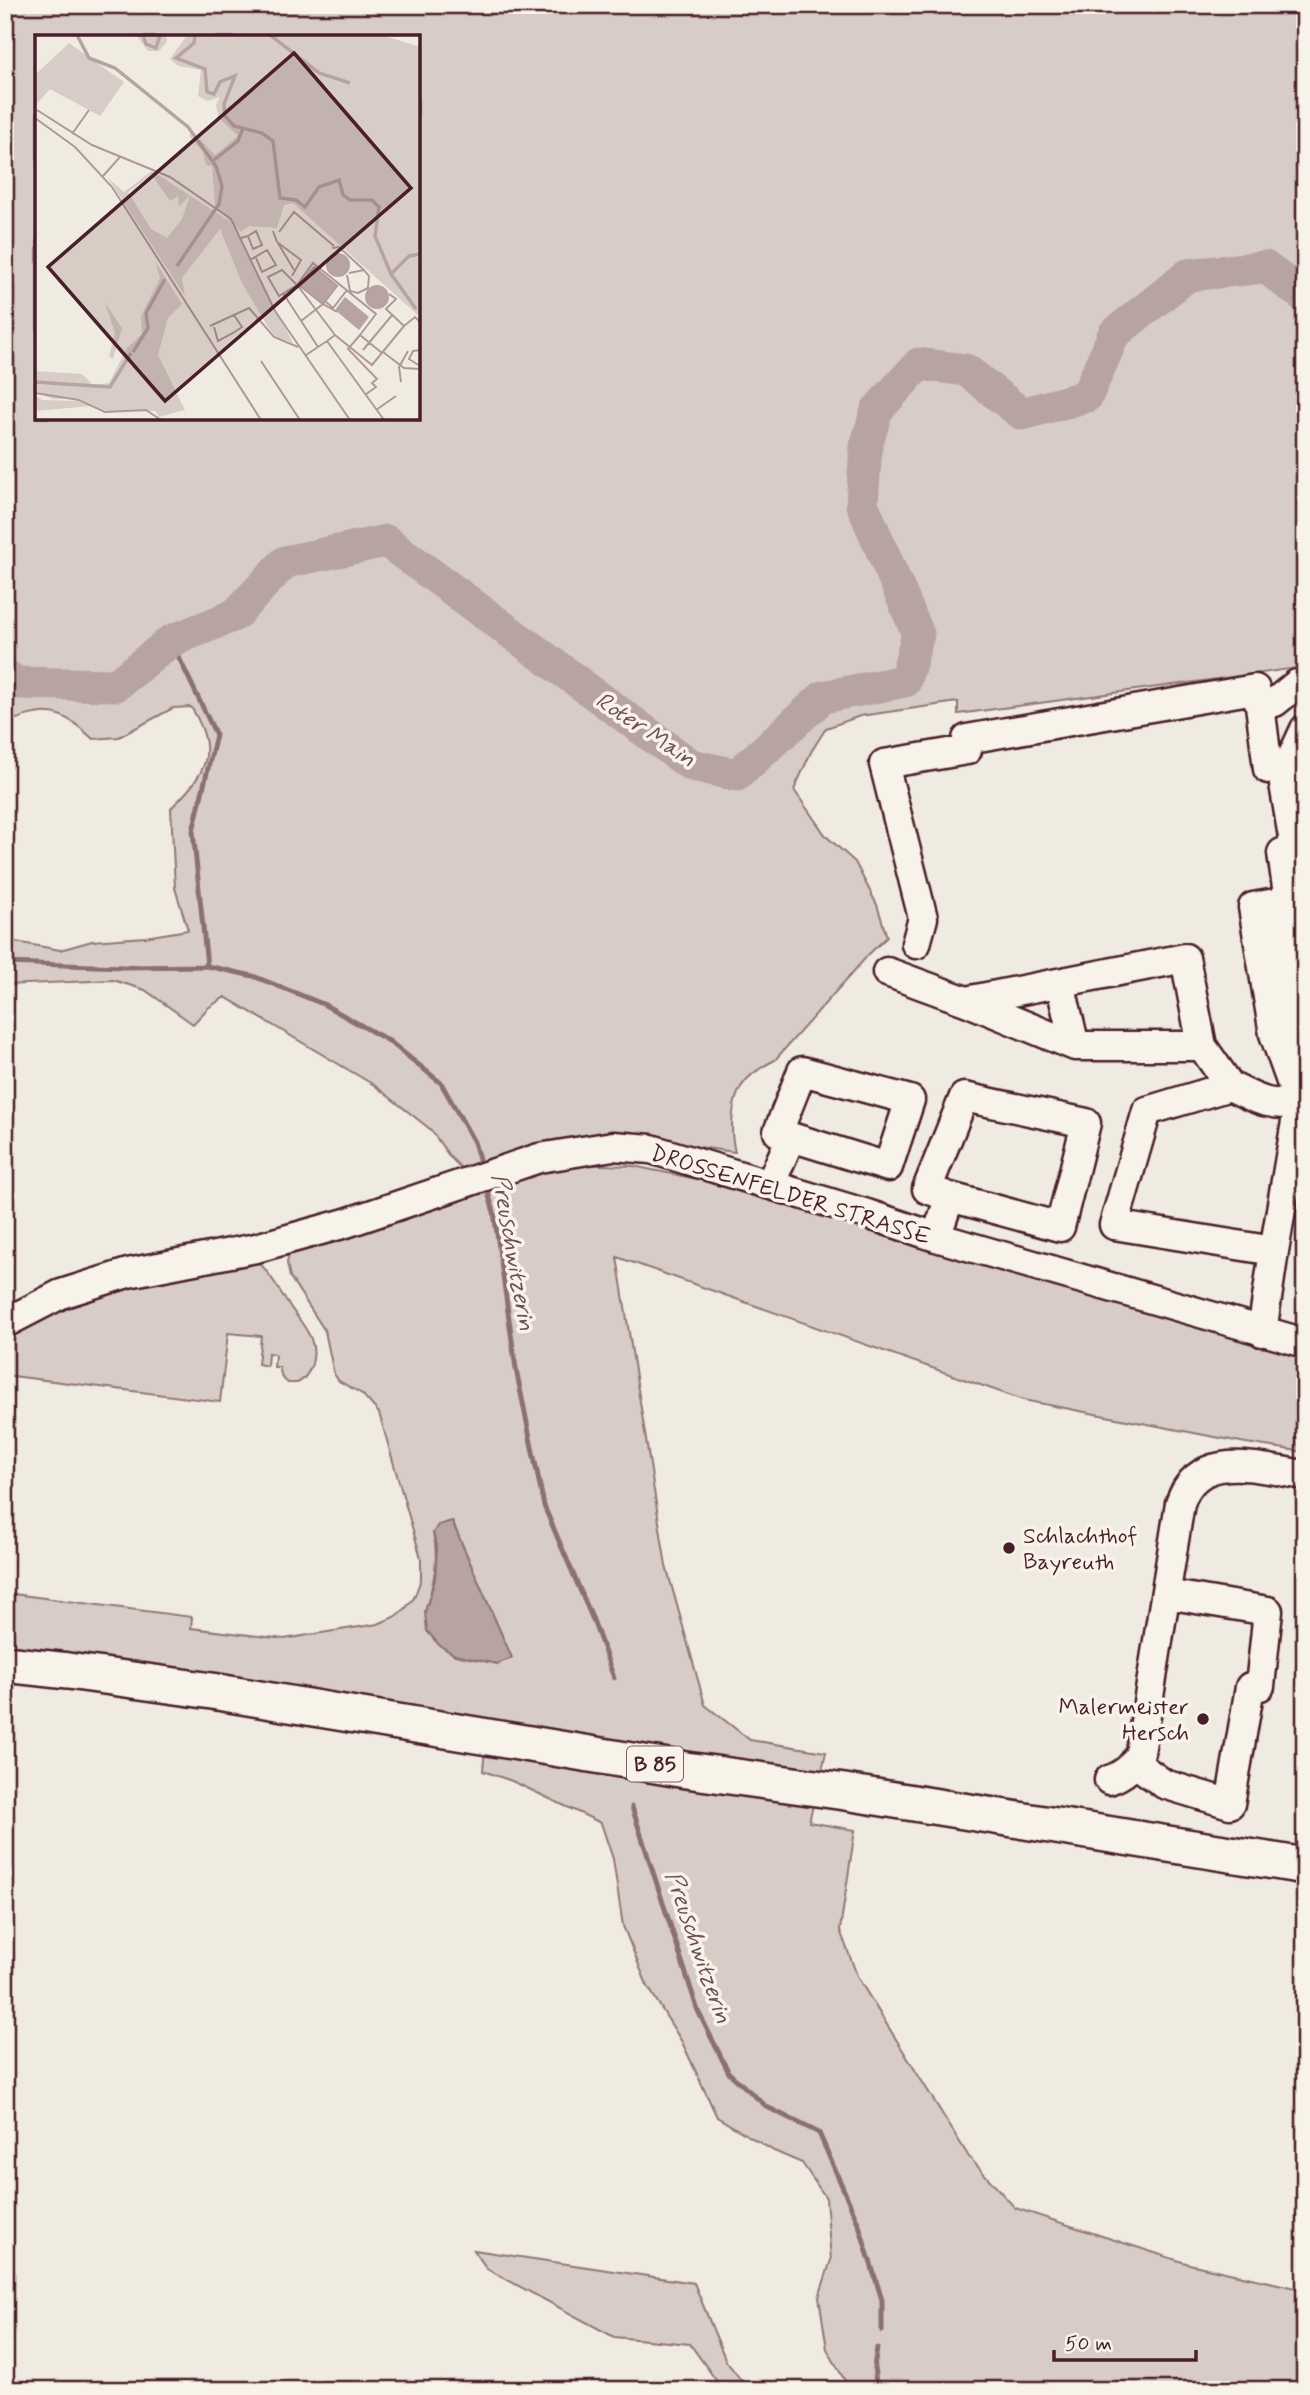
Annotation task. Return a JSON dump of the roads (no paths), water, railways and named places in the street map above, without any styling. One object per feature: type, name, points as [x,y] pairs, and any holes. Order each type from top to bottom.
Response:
[{"type":"main road","name":"B 85","points":[[5,1664],[212,1691],[686,1770],[845,1792],[1305,1866]]},
{"type":"street","points":[[1260,705],[1275,702],[1297,684],[1305,683]]},
{"type":"street","points":[[916,944],[923,918],[884,764],[967,750],[967,739],[1255,689],[1260,705],[1268,769],[1281,766],[1297,817],[1305,829]]},
{"type":"street","points":[[1262,1332],[1275,1251],[1292,1219],[1302,1103],[1293,1038],[1278,976],[1287,912],[1282,853],[1295,849],[1287,788],[1293,755],[1305,729]]},
{"type":"street","points":[[966,1001],[1185,958],[1202,1046],[1230,1086],[1266,1104],[1302,1103]]},
{"type":"street","points":[[887,972],[1076,1046],[1202,1046]]},
{"type":"street","points":[[1060,983],[1076,1046]]},
{"type":"street","points":[[802,1071],[910,1100],[888,1167],[791,1137],[778,1132],[802,1071]]},
{"type":"street","points":[[1230,1086],[1147,1111],[1114,1225],[1275,1251]]},
{"type":"street","points":[[964,1097],[1086,1123],[1060,1227],[950,1197],[927,1189],[964,1097]]},
{"type":"street","points":[[770,1185],[791,1137]]},
{"type":"street","name":"DROSSENFELDER STRASSE","points":[[5,1323],[61,1294],[128,1272],[256,1248],[345,1223],[528,1161],[613,1146],[651,1149],[936,1237],[1262,1332],[1305,1342]]},
{"type":"street","points":[[936,1237],[950,1197]]},
{"type":"street","points":[[1109,1780],[1119,1777],[1135,1763],[1140,1753],[1184,1491],[1194,1477],[1227,1464],[1305,1475]]},
{"type":"street","points":[[1135,1763],[1164,1784],[1230,1804],[1250,1687],[1260,1686],[1268,1611],[1166,1594]]},
{"type":"waterway","name":"Roter Main","points":[[5,675],[17,683],[116,685],[171,641],[235,615],[285,562],[386,541],[691,765],[737,775],[823,697],[905,681],[918,634],[862,504],[866,446],[877,410],[919,364],[966,370],[1022,414],[1087,396],[1114,334],[1188,275],[1265,267],[1305,297]]},
{"type":"waterway","points":[[171,641],[216,735],[193,831],[207,966]]},
{"type":"waterway","name":"Preuschwitzerin","points":[[5,963],[124,967],[207,966],[253,976],[323,1004],[389,1041],[441,1083],[474,1142],[482,1169]]},
{"type":"waterway","name":"Preuschwitzerin","points":[[486,1186],[494,1212],[516,1369],[544,1506],[593,1620],[614,1678]]},
{"type":"waterway","name":"Preuschwitzerin","points":[[632,1807],[698,2011],[729,2073],[767,2107],[819,2133],[859,2225],[882,2300],[882,2331]]},
{"type":"waterway","name":"Preuschwitzerin","points":[[877,2348],[874,2367],[877,2390]]},
{"type":"place","name":"Schlachthof Bayreuth","points":[[1009,1548]]},
{"type":"place","name":"Malermeister Hersch","points":[[1203,1719]]}]
